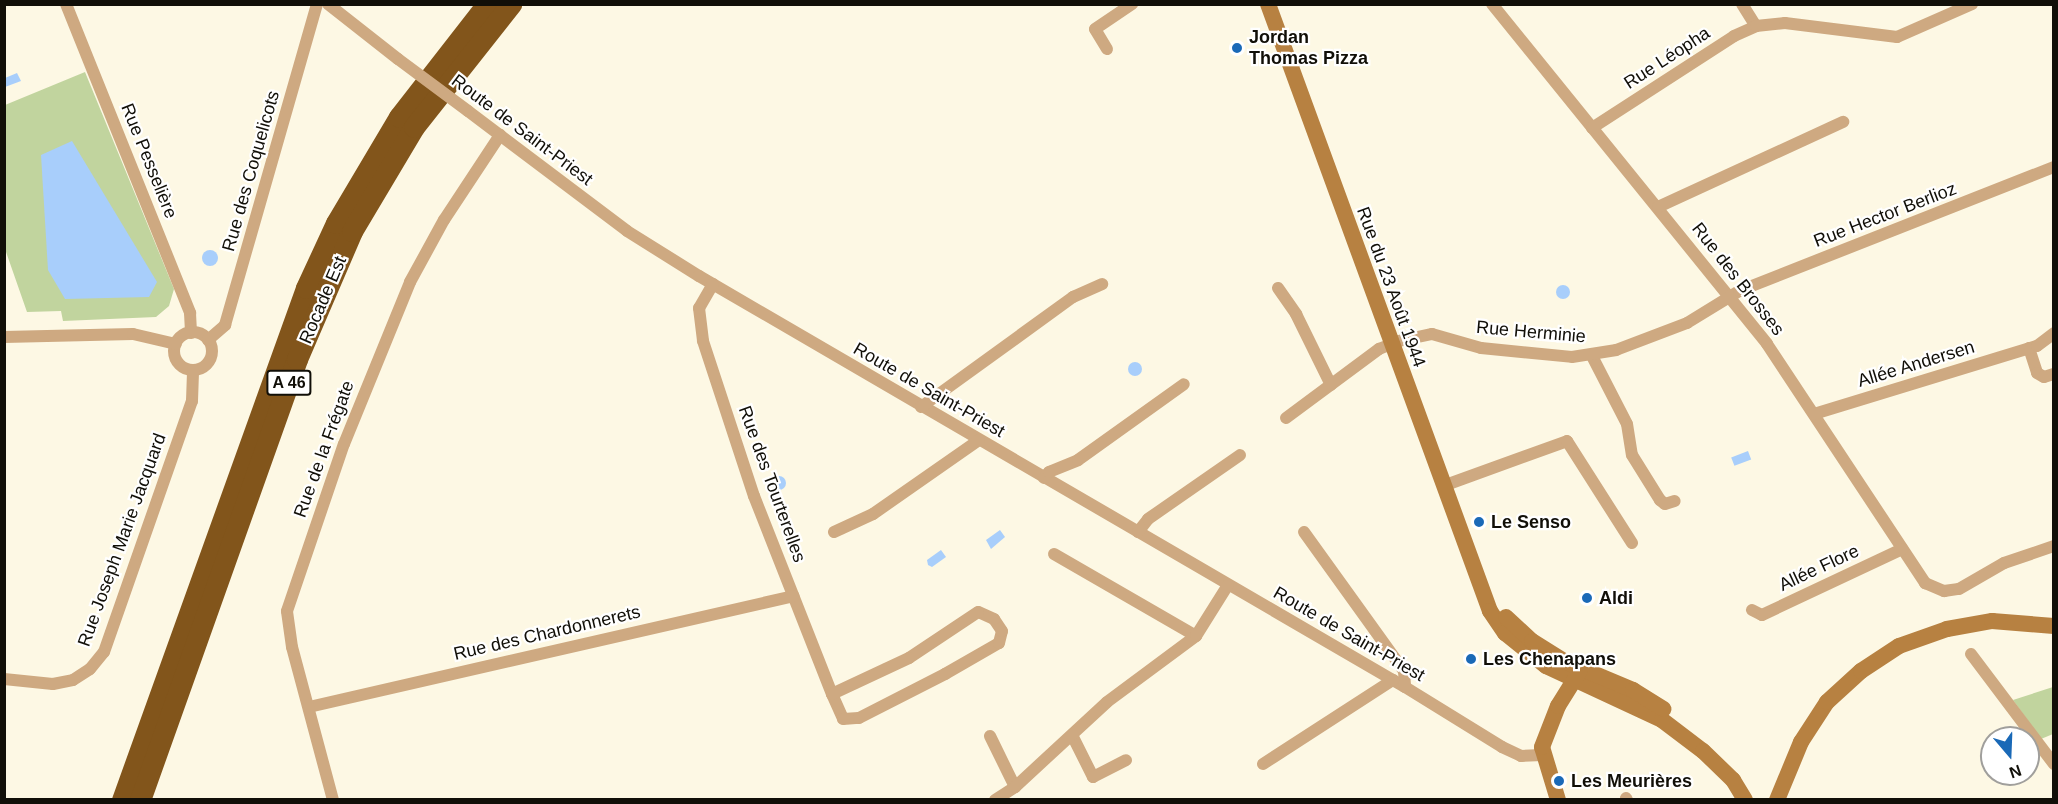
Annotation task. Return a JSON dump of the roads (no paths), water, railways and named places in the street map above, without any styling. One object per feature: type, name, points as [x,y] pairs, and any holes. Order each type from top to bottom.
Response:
[{"type":"highway","name":"Rocade Est","points":[[122,800],[279,357],[311,277],[336,224],[399,117],[487,4]]},
{"type":"highway","name":"Rocade Est","points":[[140,800],[297,359],[352,231],[414,127],[458,66],[511,4]]},
{"type":"main road","name":"Rue du 23 Août 1944","points":[[1268,4],[1477,582],[1505,633],[1571,671]]},
{"type":"main road","points":[[1777,800],[1802,742],[1827,702],[1861,671],[1899,646],[1947,629],[1984,622],[2054,626]]},
{"type":"main road","points":[[1558,800],[1542,755],[1544,737],[1571,671]]},
{"type":"main road","points":[[1571,671],[1662,720],[1710,757],[1733,780],[1744,800]]},
{"type":"main road","points":[[1571,671],[1633,690],[1665,711],[1727,765],[1756,800]]},
{"type":"street","name":"Rue Pesselière","points":[[66,4],[190,314],[191,333]]},
{"type":"street","name":"Rue des Coquelicots","points":[[208,340],[225,325],[317,4]]},
{"type":"street","name":"Route de Saint-Priest","points":[[328,4],[627,231],[921,407],[1405,687],[1502,747],[1521,756],[1542,755]]},
{"type":"street","points":[[1107,48],[1095,29],[1132,4]]},
{"type":"street","name":"Rue des Brosses","points":[[1492,4],[1730,296],[1814,414],[1925,583],[1935,589],[1959,589],[2004,563],[2054,546]]},
{"type":"street","points":[[1742,4],[1756,26]]},
{"type":"street","name":"Rue Léopha","points":[[1592,128],[1734,36],[1756,26],[1785,23],[1897,37],[1972,4]]},
{"type":"street","points":[[1658,207],[1843,122]]},
{"type":"street","name":"Rue de la Frégate","points":[[333,800],[287,626],[286,611],[344,444],[410,282],[444,220],[500,135]]},
{"type":"street","name":"Rue Hector Berlioz","points":[[1730,296],[2054,167]]},
{"type":"street","name":"Rue des Tourterelles","points":[[713,284],[699,308],[700,331],[754,496],[832,694],[843,719],[851,721],[999,643],[1002,631],[994,619],[978,612],[909,658],[832,694]]},
{"type":"street","points":[[921,407],[1073,297],[1102,284]]},
{"type":"street","points":[[1278,288],[1296,314],[1331,385]]},
{"type":"street","name":"Rue Herminie","points":[[1391,344],[1432,334],[1481,348],[1592,356],[1669,331],[1730,296]]},
{"type":"street","points":[[4,337],[133,334],[176,344],[191,333],[208,340],[211,357],[204,367],[193,370],[178,362],[176,344]]},
{"type":"street","name":"Allée Andersen","points":[[1814,414],[2029,348],[2054,333]]},
{"type":"street","points":[[1286,418],[1391,344]]},
{"type":"street","points":[[2029,348],[2037,372],[2044,378],[2054,374]]},
{"type":"street","points":[[1592,356],[1627,424],[1632,454],[1660,500],[1665,504],[1675,501]]},
{"type":"street","name":"Rue Joseph Marie Jacquard","points":[[4,679],[53,684],[73,680],[90,669],[104,652],[192,400],[193,370]]},
{"type":"street","points":[[1044,478],[1049,471],[1078,460],[1184,384]]},
{"type":"street","points":[[834,532],[873,514],[979,440]]},
{"type":"street","points":[[1443,486],[1567,441],[1632,543]]},
{"type":"street","points":[[1138,532],[1148,519],[1240,455]]},
{"type":"street","points":[[1304,532],[1404,671],[1405,687]]},
{"type":"street","name":"Allée Flore","points":[[1752,610],[1762,615],[1902,549]]},
{"type":"street","points":[[1054,554],[1196,636]]},
{"type":"street","points":[[995,800],[1015,787],[1107,702],[1196,636],[1228,585]]},
{"type":"street","name":"Rue des Chardonnerets","points":[[309,707],[793,596]]},
{"type":"street","points":[[1971,654],[2054,764]]},
{"type":"street","points":[[1263,764],[1393,680]]},
{"type":"street","points":[[1072,735],[1093,777],[1126,760]]},
{"type":"street","points":[[990,736],[1015,787]]},
{"type":"water","points":[[17,73],[21,81],[5,87],[5,78]]},
{"type":"water","points":[[72,141],[157,282],[149,297],[65,299],[48,270],[41,155]]},
{"type":"water","points":[[210,250],[218,258],[210,266],[202,258]]},
{"type":"water","points":[[1563,285],[1568,287],[1570,292],[1568,297],[1563,299],[1558,297],[1556,292],[1558,287]]},
{"type":"water","points":[[1135,362],[1140,364],[1142,369],[1140,374],[1135,376],[1130,374],[1128,369],[1130,364]]},
{"type":"water","points":[[1748,451],[1751,459],[1734,466],[1731,457]]},
{"type":"water","points":[[779,476],[784,478],[786,483],[784,488],[779,490],[774,488],[772,483],[774,478]]},
{"type":"water","points":[[1000,530],[1005,537],[991,549],[986,540]]},
{"type":"water","points":[[941,550],[946,557],[932,567],[928,565],[927,560]]},
{"type":"place","name":"Jordan Thomas Pizza","points":[[1237,48]]},
{"type":"place","name":"Le Senso","points":[[1479,522]]},
{"type":"place","name":"Aldi","points":[[1587,598]]},
{"type":"place","name":"Les Chenapans","points":[[1471,659]]},
{"type":"place","name":"Les Meurières","points":[[1559,781]]}]
